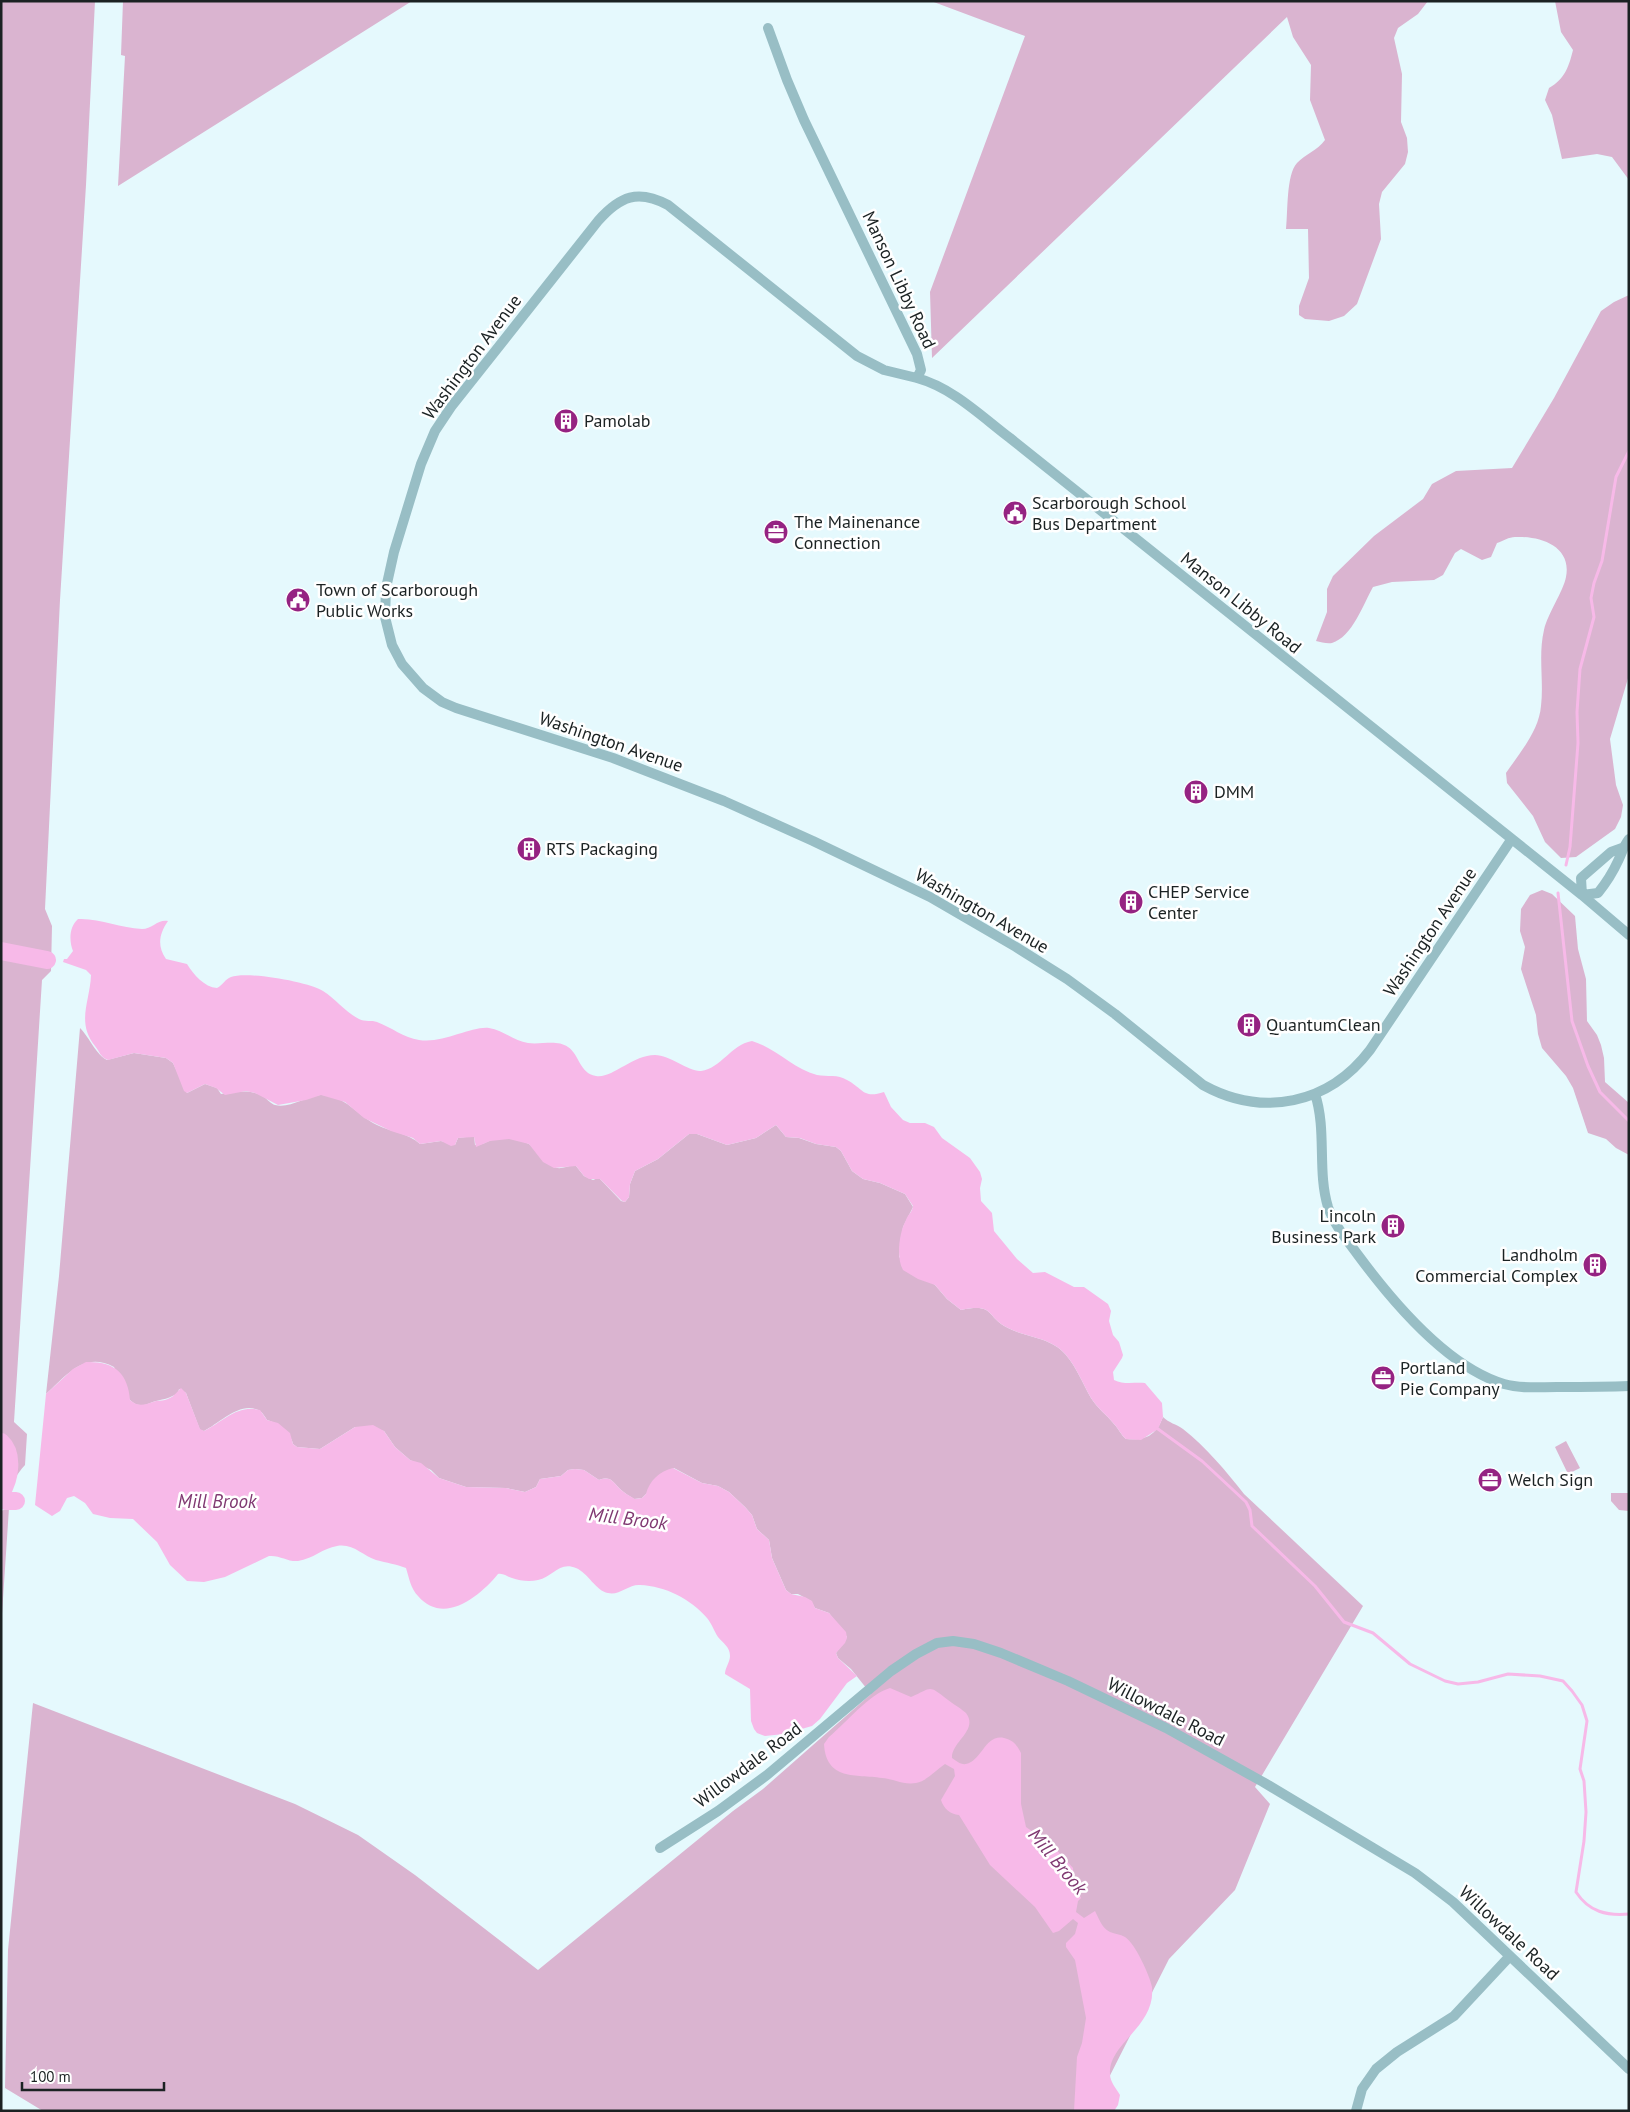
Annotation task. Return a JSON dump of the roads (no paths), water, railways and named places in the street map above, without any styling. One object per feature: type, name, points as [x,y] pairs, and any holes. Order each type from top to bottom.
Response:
[{"type":"street","name":"Manson Libby Road","points":[[768,28],[804,120],[917,354],[920,364],[917,378],[941,387],[962,401],[1582,895],[1629,935]]},
{"type":"street","name":"Washington Avenue","points":[[917,378],[878,368],[857,356],[668,205],[653,198],[643,196],[631,197],[621,201],[598,221],[451,407],[429,443],[394,552],[386,588],[385,617],[396,654],[417,682],[442,702],[586,749],[682,784],[813,840],[930,897],[1002,938],[1067,980],[1115,1014],[1194,1079],[1215,1092],[1244,1100],[1271,1103],[1296,1100],[1315,1094],[1345,1077],[1367,1055],[1511,840]]},
{"type":"street","points":[[1622,848],[1611,852],[1582,878],[1582,895],[1598,893],[1620,858],[1622,848],[1629,839]]},
{"type":"street","points":[[1315,1094],[1319,1109],[1324,1186],[1330,1212],[1337,1226],[1374,1278],[1412,1320],[1447,1351],[1473,1370],[1504,1384],[1531,1387],[1629,1386]]},
{"type":"street","name":"Willowdale Road","points":[[660,1848],[718,1811],[767,1775],[891,1671],[916,1654],[937,1643],[965,1642],[1001,1652],[1083,1688],[1174,1732],[1255,1777],[1415,1873],[1453,1902],[1629,2069]]},
{"type":"street","points":[[1356,2111],[1366,2083],[1380,2065],[1454,2016],[1510,1956]]},
{"type":"water","points":[[78,919],[142,929],[161,921],[168,921],[160,940],[161,949],[166,959],[187,964],[196,976],[212,987],[217,988],[231,977],[250,975],[278,978],[305,984],[323,991],[359,1019],[377,1022],[413,1039],[438,1040],[482,1028],[489,1028],[523,1042],[559,1043],[564,1045],[572,1050],[586,1071],[596,1076],[609,1074],[638,1059],[655,1055],[667,1058],[696,1071],[701,1071],[715,1066],[738,1047],[752,1041],[769,1048],[808,1072],[844,1078],[868,1094],[884,1092],[891,1107],[903,1120],[910,1123],[925,1123],[934,1127],[942,1138],[970,1158],[980,1172],[982,1179],[980,1188],[981,1201],[992,1213],[994,1231],[1017,1259],[1033,1273],[1045,1272],[1074,1287],[1084,1287],[1108,1304],[1111,1311],[1109,1321],[1113,1335],[1119,1342],[1123,1355],[1113,1372],[1114,1380],[1125,1383],[1145,1383],[1162,1403],[1163,1417],[1158,1429],[1141,1440],[1126,1439],[1093,1402],[1073,1365],[1060,1349],[1046,1341],[1008,1328],[996,1320],[989,1312],[980,1308],[961,1310],[947,1299],[935,1285],[918,1279],[903,1270],[899,1252],[900,1238],[913,1206],[905,1194],[880,1183],[863,1179],[852,1171],[841,1151],[836,1147],[816,1144],[800,1138],[786,1137],[776,1125],[756,1138],[727,1145],[697,1134],[689,1134],[658,1159],[635,1171],[630,1184],[629,1197],[625,1202],[600,1179],[589,1179],[576,1166],[554,1168],[543,1162],[529,1144],[509,1139],[490,1141],[476,1147],[474,1137],[458,1138],[455,1145],[451,1146],[441,1141],[420,1144],[413,1138],[391,1131],[364,1118],[345,1102],[321,1095],[278,1105],[255,1093],[246,1091],[225,1095],[216,1088],[205,1084],[187,1093],[184,1091],[173,1063],[166,1058],[134,1053],[108,1060],[102,1056],[89,1037],[86,1029],[85,1012],[91,975],[86,970],[63,962],[73,951],[71,934],[73,926]]},
{"type":"water","name":"Mill Brook","points":[[86,1362],[96,1362],[112,1366],[118,1370],[126,1383],[130,1400],[138,1404],[144,1405],[168,1399],[181,1388],[186,1393],[200,1429],[204,1431],[244,1409],[260,1410],[267,1420],[278,1423],[290,1433],[293,1444],[297,1447],[320,1449],[355,1427],[373,1425],[384,1431],[395,1447],[410,1460],[421,1463],[439,1478],[466,1487],[506,1488],[525,1492],[536,1487],[540,1479],[561,1476],[568,1470],[575,1469],[584,1470],[599,1480],[611,1480],[635,1499],[642,1498],[652,1481],[668,1469],[673,1468],[702,1483],[718,1486],[729,1492],[745,1507],[752,1515],[757,1529],[769,1540],[772,1558],[786,1590],[791,1594],[805,1597],[812,1601],[815,1608],[829,1613],[846,1632],[847,1638],[845,1643],[836,1653],[838,1658],[857,1676],[847,1683],[820,1719],[812,1726],[784,1734],[765,1736],[757,1733],[751,1721],[750,1689],[725,1674],[730,1653],[726,1645],[718,1637],[709,1620],[701,1611],[685,1599],[659,1588],[636,1585],[616,1593],[608,1593],[600,1589],[580,1570],[565,1566],[535,1581],[510,1578],[498,1574],[472,1599],[450,1608],[439,1608],[428,1605],[418,1596],[406,1568],[376,1560],[348,1546],[332,1547],[298,1561],[269,1556],[225,1577],[204,1582],[187,1581],[170,1565],[157,1542],[133,1519],[110,1518],[93,1514],[85,1503],[74,1496],[67,1498],[60,1511],[52,1516],[35,1505],[46,1394],[73,1369]]},
{"type":"water","name":"Mill Brook","points":[[890,1688],[911,1697],[930,1689],[966,1713],[969,1725],[953,1752],[952,1758],[960,1763],[966,1764],[971,1762],[992,1740],[1004,1738],[1014,1743],[1021,1753],[1021,1804],[1026,1827],[1053,1846],[1073,1868],[1074,1883],[1081,1898],[1078,1901],[1076,1912],[1084,1918],[1095,1911],[1105,1928],[1129,1940],[1142,1960],[1152,1987],[1151,2001],[1147,2013],[1140,2024],[1123,2043],[1111,2063],[1111,2080],[1120,2095],[1118,2105],[1114,2111],[1074,2111],[1077,2057],[1082,2043],[1086,2018],[1075,1960],[1066,1947],[1066,1943],[1075,1934],[1078,1923],[1073,1919],[1059,1931],[1053,1933],[1035,1907],[990,1865],[959,1815],[953,1814],[948,1810],[941,1800],[955,1776],[954,1769],[945,1764],[924,1780],[916,1783],[903,1783],[844,1773],[836,1770],[830,1764],[826,1756],[824,1744],[829,1737],[866,1702]]},
{"type":"waterway","points":[[1566,865],[1570,847],[1578,743],[1577,712],[1580,669],[1594,617],[1591,598],[1602,561],[1616,477],[1629,451]]},
{"type":"waterway","points":[[1558,893],[1572,1021],[1588,1066],[1600,1092],[1629,1121]]},
{"type":"waterway","points":[[1,951],[47,960]]},
{"type":"waterway","points":[[1158,1429],[1202,1461],[1246,1502],[1250,1510],[1252,1526],[1315,1586],[1344,1622],[1373,1633],[1410,1664],[1445,1681],[1458,1684],[1478,1682],[1508,1674],[1540,1676],[1563,1681],[1582,1705],[1587,1721],[1580,1769],[1584,1781],[1586,1812],[1584,1841],[1576,1892],[1587,1904],[1599,1911],[1613,1914],[1629,1914]]},
{"type":"waterway","name":"Mill Brook","points":[[1,1442],[8,1453],[9,1460],[7,1481],[1,1493]]},
{"type":"waterway","name":"Mill Brook","points":[[1,1498],[6,1501],[16,1501]]},
{"type":"place","name":"Pamolab","points":[[566,421]]},
{"type":"place","name":"Scarborough School Bus Department","points":[[1015,513]]},
{"type":"place","name":"The Mainenance Connection","points":[[776,532]]},
{"type":"place","name":"Town of Scarborough Public Works","points":[[298,600]]},
{"type":"place","name":"DMM","points":[[1196,792]]},
{"type":"place","name":"RTS Packaging","points":[[529,849]]},
{"type":"place","name":"CHEP Service Center","points":[[1131,902]]},
{"type":"place","name":"QuantumClean","points":[[1249,1025]]},
{"type":"place","name":"Lincoln Business Park","points":[[1393,1226]]},
{"type":"place","name":"Landholm Commercial Complex","points":[[1595,1265]]},
{"type":"place","name":"Portland Pie Company","points":[[1383,1378]]},
{"type":"place","name":"Welch Sign","points":[[1490,1480]]}]
